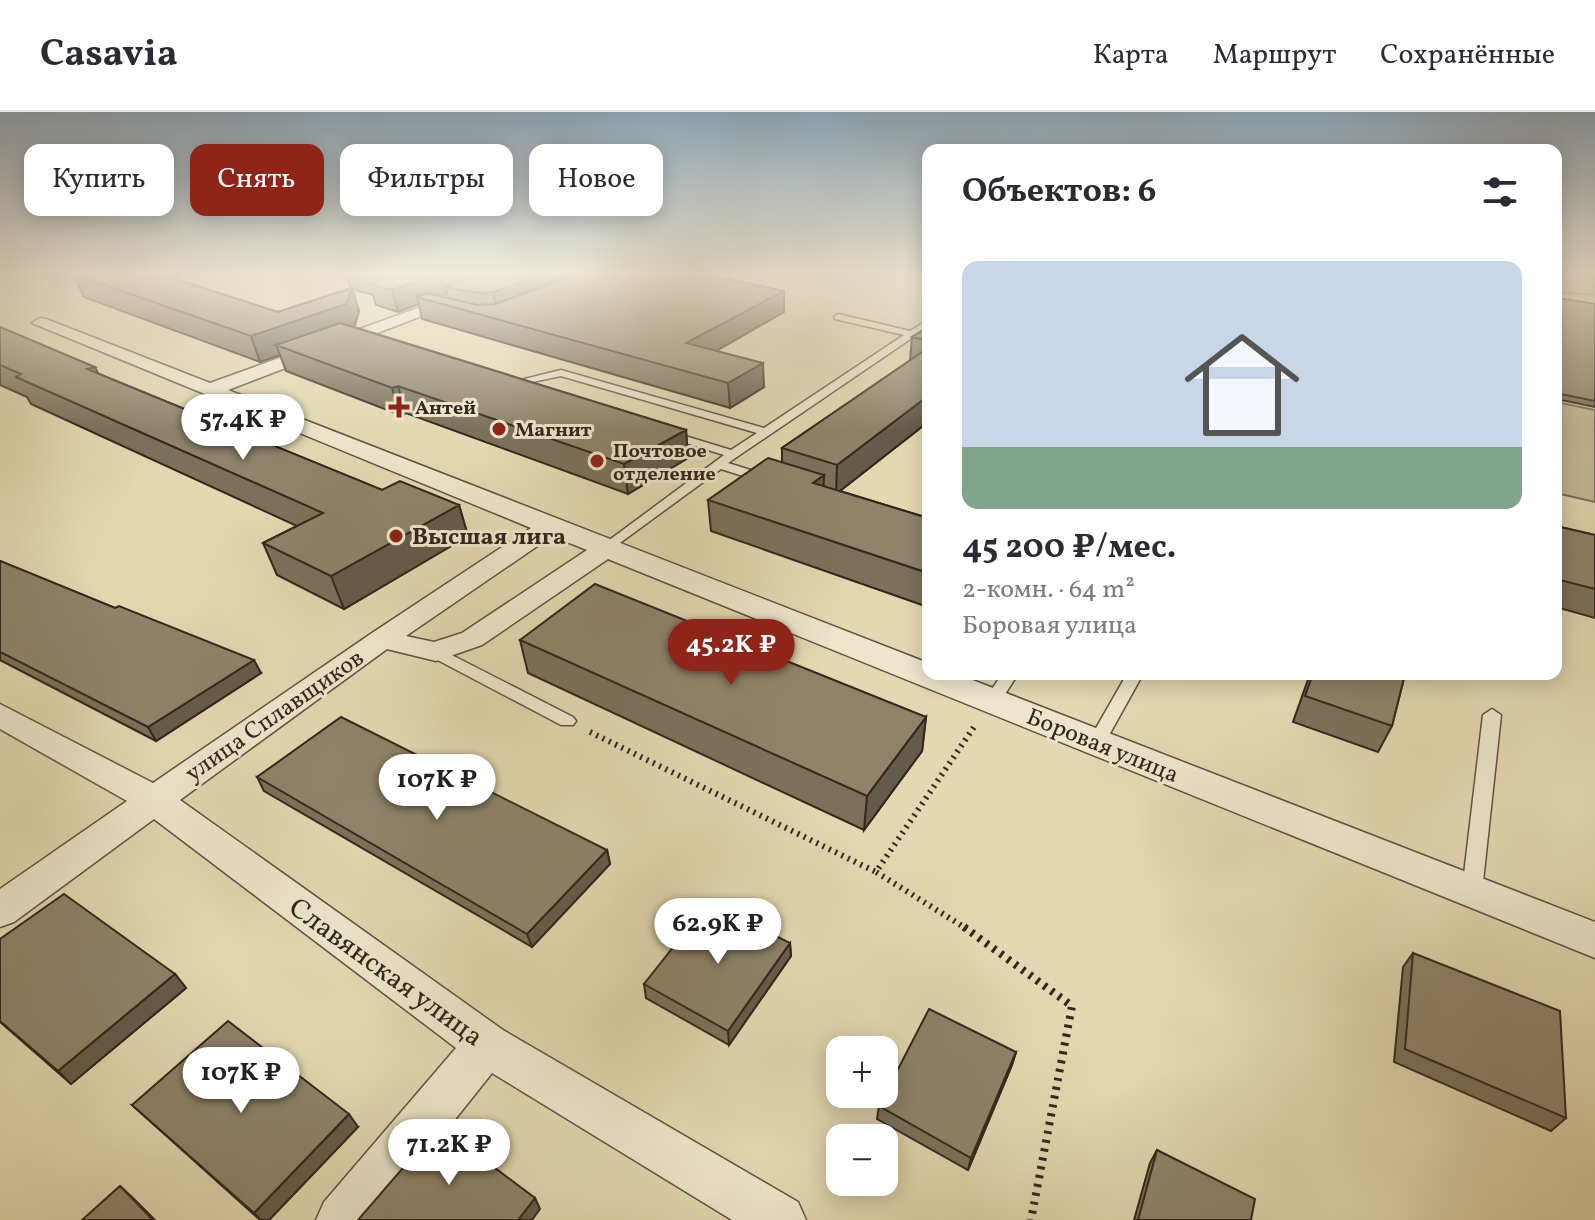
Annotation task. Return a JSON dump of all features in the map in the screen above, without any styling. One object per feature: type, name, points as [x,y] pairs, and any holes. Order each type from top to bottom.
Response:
[{"type":"street","name":"Боровая улица","points":[[47,326],[551,526],[922,659]]},
{"type":"street","points":[[210,390],[362,339],[392,326]]},
{"type":"street","name":"улица Сплавщиков","points":[[0,910],[382,639],[551,526]]},
{"type":"street","points":[[382,639],[436,652],[472,639],[609,547]]},
{"type":"street","name":"Боровая улица","points":[[981,680],[1001,687],[1097,742],[1595,940]]},
{"type":"street","name":"Славянская улица","points":[[0,715],[154,800],[487,1045],[780,1220]]},
{"type":"street","points":[[342,1220],[487,1045]]},
{"type":"lane","points":[[876,326],[912,334]]},
{"type":"lane","points":[[609,547],[718,464],[922,327]]},
{"type":"lane","points":[[509,384],[561,373],[765,432]]},
{"type":"lane","points":[[495,380],[539,394]]},
{"type":"lane","points":[[658,430],[733,454]]},
{"type":"lane","points":[[718,464],[778,483]]},
{"type":"lane","points":[[436,652],[567,721]]},
{"type":"lane","points":[[1097,742],[1132,680]]},
{"type":"lane","points":[[1472,891],[1492,715]]},
{"type":"path","points":[[876,872],[1001,687]]},
{"type":"path","points":[[567,721],[876,872],[992,945],[1072,1006],[1031,1220]]},
{"type":"shaded area","points":[[1562,403],[1595,410],[1595,502],[1562,494]]},
{"type":"building","points":[[221,326],[282,326],[251,336]]},
{"type":"building","points":[[332,326],[349,326],[686,430],[624,464],[398,386],[392,388],[276,345]]},
{"type":"building","points":[[521,326],[719,326],[686,343],[763,363],[728,383]]},
{"type":"building","points":[[1562,326],[1595,326],[1595,401],[1562,394]]},
{"type":"building","points":[[0,327],[95,367],[87,369],[382,490],[400,481],[459,505],[331,576],[263,543],[323,513],[16,377],[21,374],[0,365]]},
{"type":"building","points":[[922,331],[922,340],[912,337]]},
{"type":"building","points":[[922,352],[922,401],[837,465],[782,448]]},
{"type":"building","points":[[768,458],[824,475],[813,483],[922,516],[922,571],[708,500]]},
{"type":"building","points":[[1562,527],[1595,535],[1595,589],[1562,581]]},
{"type":"building","points":[[0,561],[254,660],[148,727],[0,652]]},
{"type":"building","points":[[595,584],[926,717],[867,796],[520,640]]},
{"type":"building","points":[[1311,680],[1404,680],[1392,726],[1305,696]]},
{"type":"building","points":[[341,717],[607,850],[527,934],[257,777]]},
{"type":"building","points":[[64,894],[175,974],[58,1071],[0,1021],[0,939]]},
{"type":"building","points":[[709,902],[790,943],[728,1031],[644,984]]},
{"type":"building","points":[[1413,953],[1560,1011],[1566,1118],[1405,1049]]},
{"type":"building","points":[[929,1009],[1016,1052],[971,1158],[883,1108],[898,1108],[898,1069]]},
{"type":"building","points":[[228,1021],[349,1114],[254,1213],[132,1105]]},
{"type":"building","points":[[439,1126],[535,1198],[518,1220],[358,1220]]},
{"type":"building","points":[[1157,1150],[1255,1199],[1251,1220],[1138,1220]]},
{"type":"building","points":[[120,1186],[153,1220],[82,1220]]},
{"type":"place","name":"Антей","points":[[399,407]]},
{"type":"place","name":"Магнит","points":[[499,429]]},
{"type":"place","name":"Почтовое отделение","points":[[597,461]]},
{"type":"place","name":"Высшая лига","points":[[396,536]]}]
